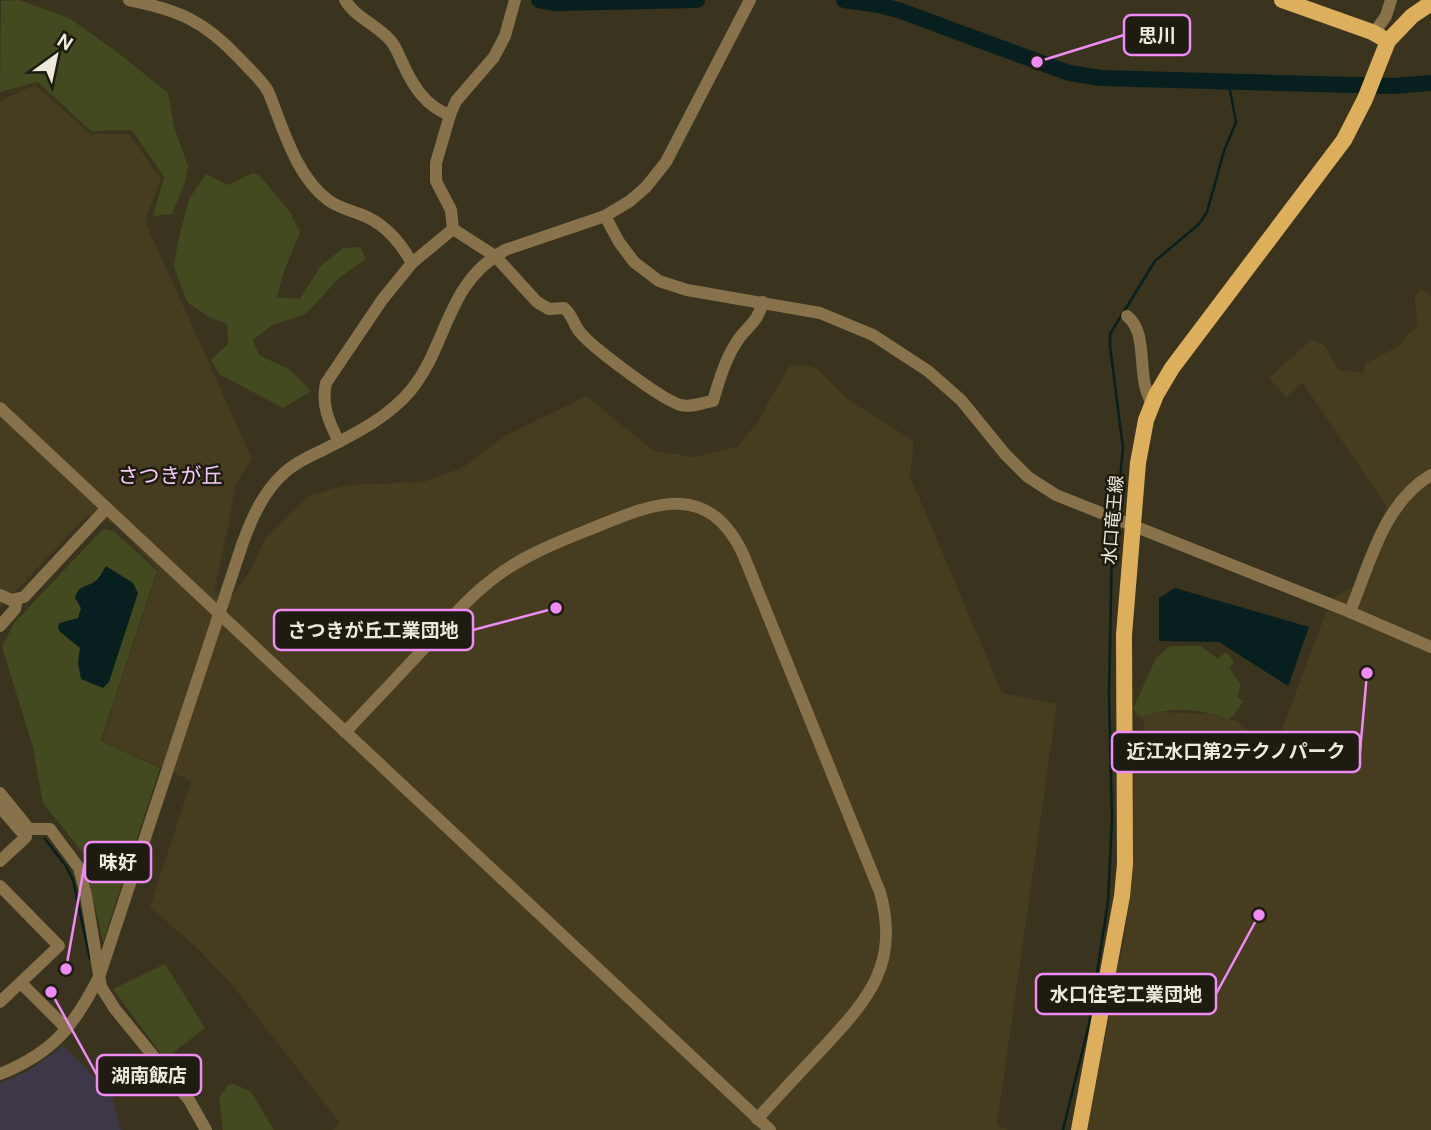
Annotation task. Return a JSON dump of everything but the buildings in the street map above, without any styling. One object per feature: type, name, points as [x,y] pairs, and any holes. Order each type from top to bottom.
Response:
[{"type":"main road","points":[[1282,0],[1381,37]]},
{"type":"main road","name":"水口竜王線","points":[[1079,1130],[1117,932],[1124,875],[1124,635],[1142,432],[1153,403],[1172,368],[1335,153],[1352,126],[1378,66],[1381,37],[1431,3]]},
{"type":"street","points":[[345,0],[353,11],[369,21],[393,43],[416,88],[427,102],[450,115]]},
{"type":"street","points":[[453,229],[451,210],[436,181],[436,163],[450,115],[465,88],[494,57],[505,36],[515,0]]},
{"type":"street","points":[[1381,37],[1391,0]]},
{"type":"street","points":[[135,1],[200,22],[222,39],[268,91],[306,177],[326,199],[382,226],[402,245],[412,263]]},
{"type":"street","points":[[0,1074],[40,1053],[67,1029],[82,1011],[99,976],[251,522],[273,484],[300,462],[386,413],[412,389],[429,360],[462,290],[475,273],[495,256],[505,250],[605,216],[630,201],[646,187],[666,162],[748,5]]},
{"type":"street","points":[[605,216],[634,262],[659,281],[687,290],[820,313],[873,335],[928,371],[961,400],[1005,454],[1028,477],[1056,495],[1431,647]]},
{"type":"street","points":[[339,442],[327,418],[323,396],[326,383],[382,300],[412,263],[453,229]]},
{"type":"street","points":[[453,229],[495,256],[537,302],[549,309],[568,310],[579,332],[659,396],[682,406],[713,401],[737,341],[759,317],[763,302]]},
{"type":"street","points":[[1128,316],[1135,321],[1139,335],[1143,381],[1146,394],[1153,403]]},
{"type":"street","points":[[0,408],[771,1130]]},
{"type":"street","points":[[1350,612],[1386,523],[1398,503],[1431,475]]},
{"type":"street","points":[[345,733],[469,599],[499,574],[535,552],[653,505],[676,503],[694,506],[719,521],[737,541],[743,554],[880,892],[887,929],[883,963],[867,998],[757,1119]]},
{"type":"street","points":[[0,595],[11,600],[24,597],[106,509]]},
{"type":"street","points":[[0,626],[15,609],[17,599]]},
{"type":"street","points":[[0,793],[29,829],[50,829],[79,868],[101,987],[115,1009],[189,1100],[206,1130]]},
{"type":"street","points":[[0,807],[26,837],[0,862]]},
{"type":"street","points":[[0,886],[59,946],[0,1002]]},
{"type":"street","points":[[22,983],[67,1029]]},
{"type":"shaded area","points":[[35,85],[90,134],[129,134],[161,179],[145,221],[252,459],[235,485],[214,589],[227,603],[250,571],[265,539],[307,496],[346,485],[423,482],[464,467],[503,437],[586,396],[654,451],[694,457],[737,447],[757,423],[789,366],[805,365],[816,368],[850,401],[914,441],[910,476],[1002,693],[1057,704],[997,1125],[1009,1130],[333,1130],[340,1123],[232,985],[197,948],[150,907],[191,781],[102,741],[158,570],[113,523],[87,515],[0,608],[0,101]]},
{"type":"shaded area","points":[[1421,288],[1431,296],[1431,1130],[1087,1130],[1126,927],[1131,874],[1135,746],[1143,735],[1144,722],[1133,711],[1211,714],[1237,721],[1257,738],[1281,732],[1325,615],[1336,596],[1353,587],[1387,507],[1302,382],[1287,398],[1269,378],[1312,339],[1325,346],[1339,370],[1364,373],[1365,364],[1399,346],[1418,326],[1414,298]]},
{"type":"shaded area","points":[[63,1046],[112,1094],[121,1130],[0,1130],[0,1083],[28,1071]]},
{"type":"green space","points":[[19,0],[69,18],[168,93],[174,127],[188,166],[185,182],[172,214],[153,216],[164,177],[132,130],[91,131],[38,82],[0,92],[1,1]]},
{"type":"green space","points":[[253,173],[259,175],[290,212],[300,232],[277,297],[300,299],[320,267],[343,248],[360,247],[366,259],[339,278],[306,314],[272,325],[253,340],[259,355],[290,370],[311,391],[283,408],[219,374],[211,360],[228,344],[227,324],[209,317],[187,302],[174,267],[189,199],[206,174],[228,185]]},
{"type":"green space","points":[[103,529],[114,531],[157,571],[101,741],[160,768],[103,942],[83,853],[43,803],[33,747],[2,647],[14,623]]},
{"type":"green space","points":[[1170,646],[1201,646],[1218,659],[1226,652],[1234,661],[1230,669],[1241,685],[1237,697],[1243,701],[1234,715],[1228,719],[1197,711],[1174,710],[1143,717],[1133,709],[1156,658]]},
{"type":"green space","points":[[165,964],[205,1028],[165,1059],[113,989]]},
{"type":"green space","points":[[235,1084],[251,1092],[274,1130],[223,1130],[219,1098],[228,1085]]},
{"type":"water","points":[[106,566],[133,583],[138,593],[109,682],[103,688],[81,679],[78,663],[80,648],[59,631],[58,626],[78,618],[81,608],[75,598],[77,594],[80,589],[96,580]]},
{"type":"water","points":[[1175,588],[1309,627],[1288,686],[1219,642],[1159,641],[1159,598]]},
{"type":"waterway","points":[[539,0],[556,3],[697,0]]},
{"type":"waterway","points":[[844,0],[901,11],[1069,73],[1101,78],[1393,86],[1431,83]]},
{"type":"waterway","points":[[1119,490],[1123,448],[1110,334],[1155,261],[1199,224],[1207,212],[1224,151],[1236,122],[1230,90],[1219,81]]},
{"type":"waterway","points":[[1063,1130],[1089,1024],[1108,902],[1112,820],[1109,695],[1112,545]]},
{"type":"waterway","points":[[45,839],[66,866],[73,880],[90,959]]},
{"type":"place","name":"思川","points":[[1037,62]]},
{"type":"place","name":"さつきが丘工業団地","points":[[556,608]]},
{"type":"place","name":"近江水口第2テクノパーク","points":[[1367,673]]},
{"type":"place","name":"水口住宅工業団地","points":[[1259,915]]},
{"type":"place","name":"味好","points":[[66,969]]},
{"type":"place","name":"湖南飯店","points":[[51,992]]},
{"type":"district","name":"さつきが丘","points":[[170,476]]}]
